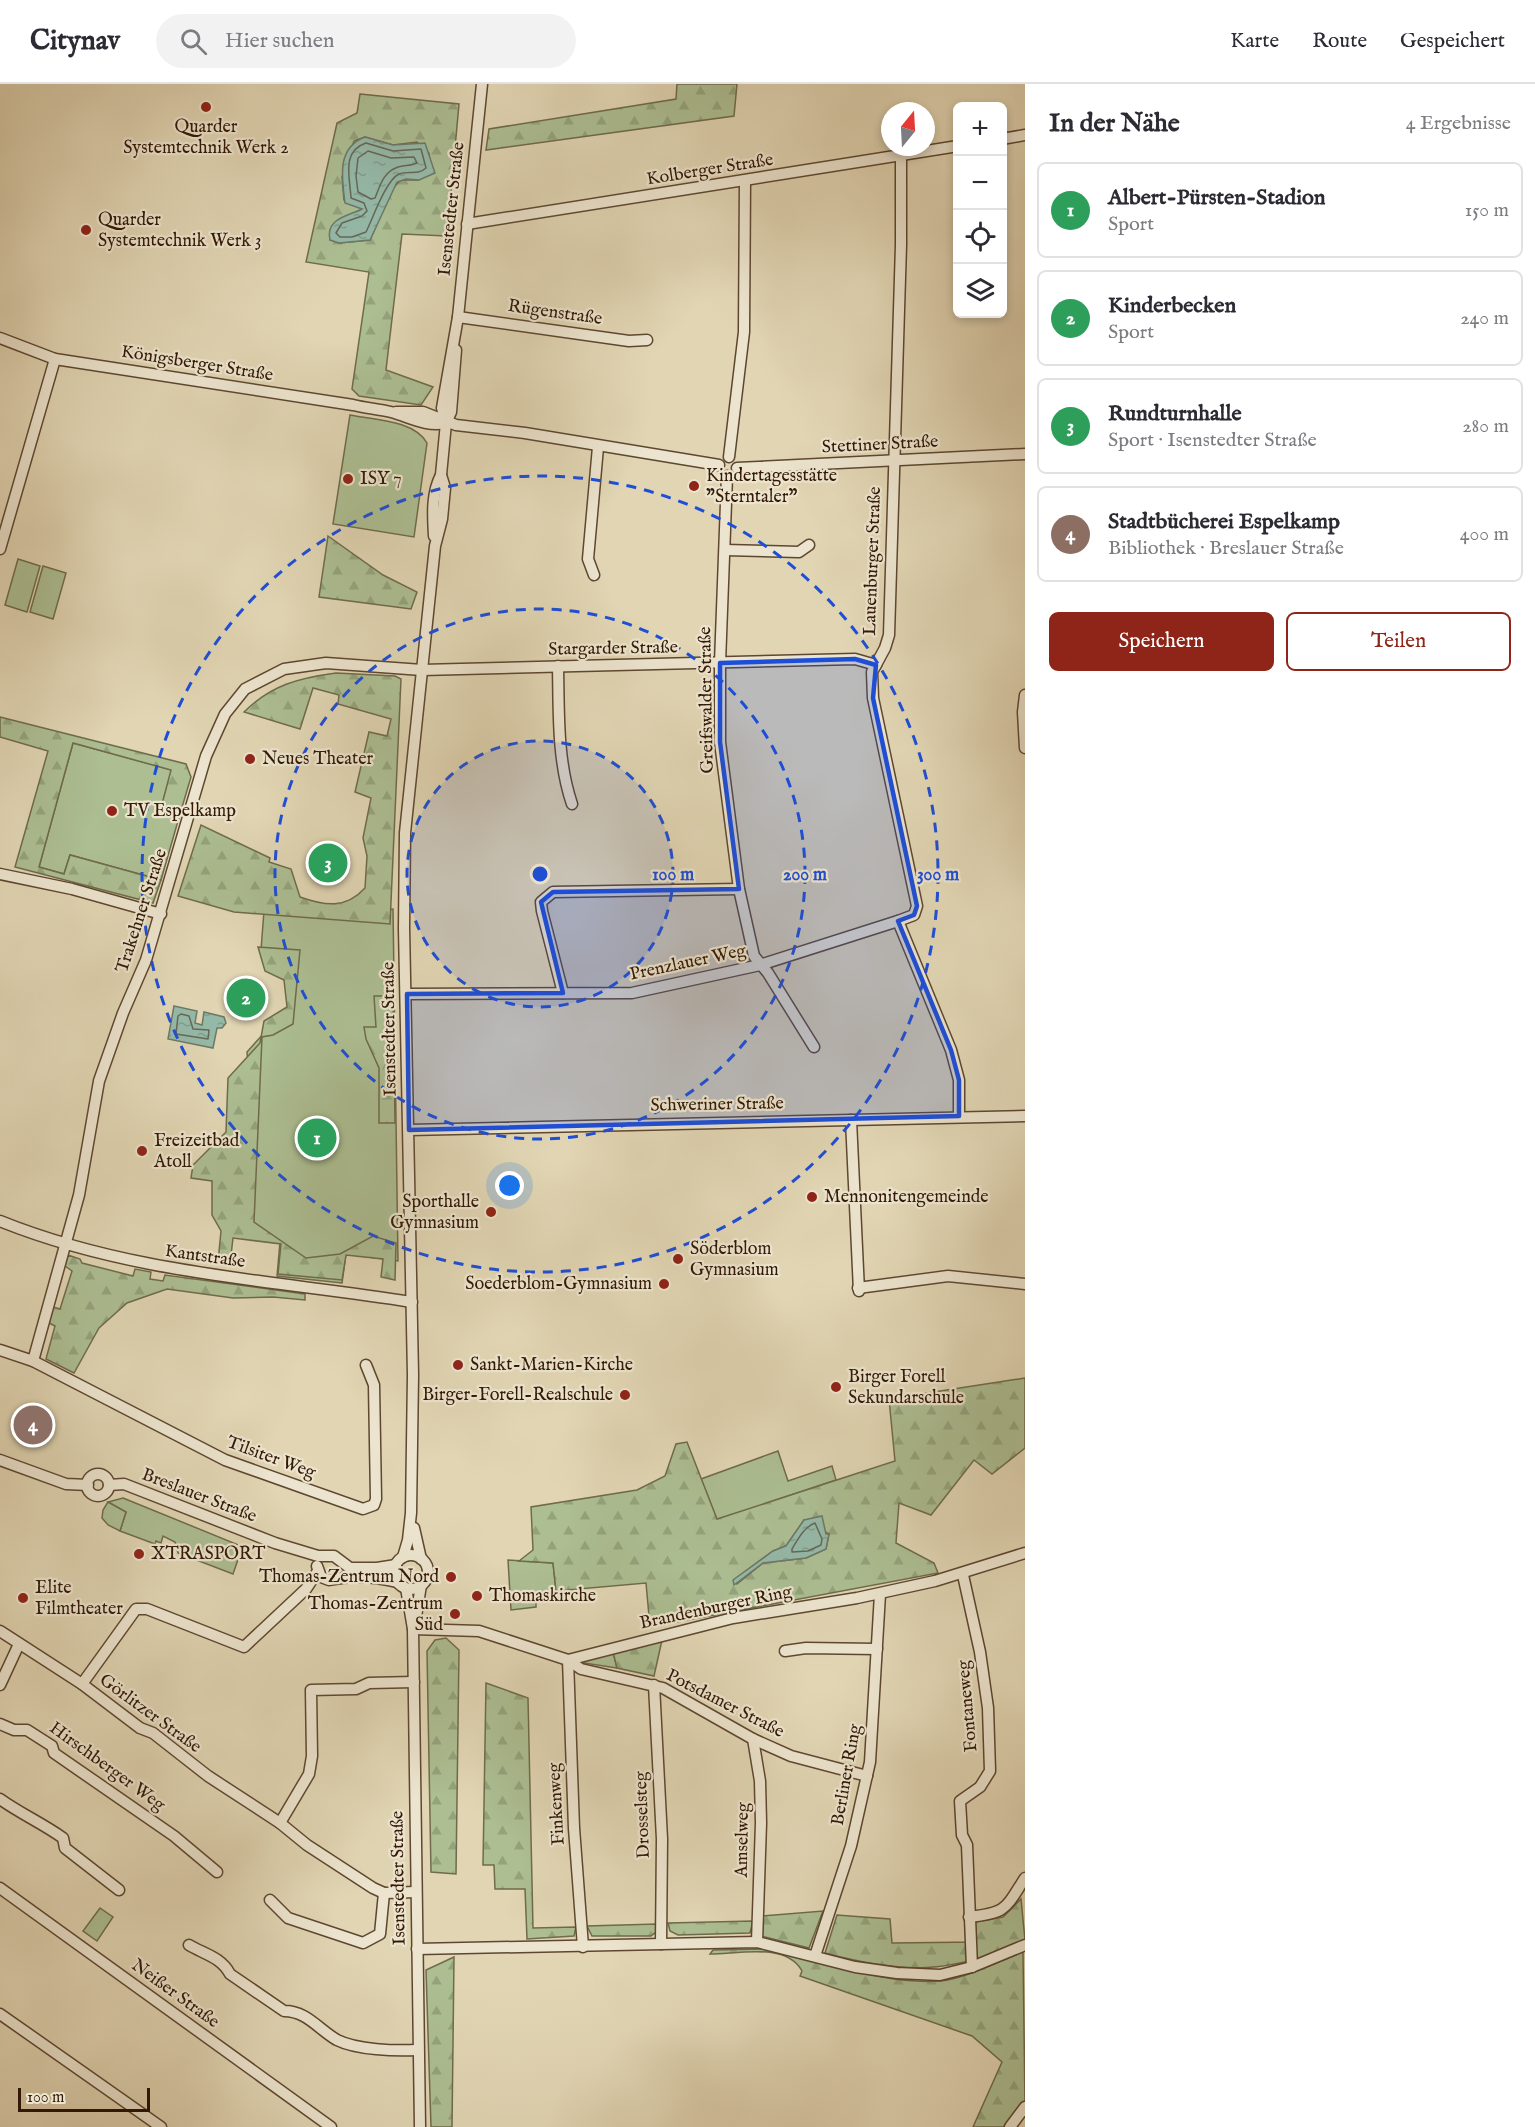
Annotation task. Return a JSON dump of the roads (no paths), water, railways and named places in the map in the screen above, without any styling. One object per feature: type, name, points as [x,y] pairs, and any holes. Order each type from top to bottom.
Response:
[{"type":"street","name":"Isenstedter Straße","points":[[399,1561],[408,1540],[411,1513],[412,1302],[405,834],[435,546],[433,517],[436,486],[441,475],[446,423],[442,408],[450,352],[458,317],[482,84]]},
{"type":"street","points":[[1007,138],[1025,135]]},
{"type":"street","name":"Kolberger Straße","points":[[935,150],[953,147]]},
{"type":"street","name":"Kolberger Straße","points":[[467,224],[901,156]]},
{"type":"street","name":"Lauenburger Straße","points":[[898,921],[914,915],[917,906],[873,698],[872,679],[889,635],[901,245],[901,156]]},
{"type":"street","points":[[729,457],[744,332],[745,182]]},
{"type":"street","name":"Rügenstraße","points":[[458,317],[629,341],[647,340]]},
{"type":"street","name":"Königsberger Straße","points":[[0,338],[55,359],[392,413],[421,423],[435,425],[446,423]]},
{"type":"street","points":[[0,549],[55,359]]},
{"type":"street","points":[[446,423],[719,465]]},
{"type":"street","points":[[594,575],[588,559],[598,447]]},
{"type":"street","name":"Stettiner Straße","points":[[737,468],[1025,454]]},
{"type":"street","points":[[729,457],[736,462],[737,468],[735,473],[727,476],[721,473],[719,465],[722,459],[729,457]]},
{"type":"street","name":"Greifswalder Straße","points":[[727,476],[720,663],[720,742],[740,889],[754,956],[759,965],[768,973],[814,1047]]},
{"type":"street","points":[[725,550],[799,552],[809,545]]},
{"type":"street","name":"Stargarder Straße","points":[[422,670],[855,659],[876,665]]},
{"type":"street","name":"Trakehner Straße","points":[[33,1361],[88,1152],[99,1081],[123,1013],[146,960],[206,756],[225,714],[245,690],[262,678],[302,664],[326,663],[422,670]]},
{"type":"street","points":[[558,666],[560,734],[565,780],[572,804]]},
{"type":"street","points":[[1025,695],[1023,712],[1025,748]]},
{"type":"street","points":[[0,874],[45,882],[161,914]]},
{"type":"street","points":[[563,993],[542,911],[541,902],[546,895],[553,892],[740,889]]},
{"type":"street","points":[[898,921],[951,1050],[959,1080],[960,1116]]},
{"type":"street","name":"Prenzlauer Weg","points":[[407,994],[632,993],[759,965],[898,921]]},
{"type":"street","name":"Schweriner Straße","points":[[409,1130],[1025,1116]]},
{"type":"street","points":[[851,1120],[858,1290],[948,1276],[1025,1284]]},
{"type":"street","name":"Kantstraße","points":[[0,1221],[65,1245],[153,1266],[412,1302]]},
{"type":"street","points":[[0,1350],[33,1361]]},
{"type":"street","name":"Tilsiter Weg","points":[[33,1361],[225,1460],[363,1509],[374,1505],[376,1498],[374,1385],[366,1365]]},
{"type":"street","name":"Breslauer Straße","points":[[0,1460],[66,1484],[87,1485],[92,1476],[98,1474],[105,1476],[109,1485],[124,1484],[275,1543],[324,1556],[334,1556],[341,1563]]},
{"type":"street","name":"Isenstedter Straße","points":[[411,1513],[421,1559]]},
{"type":"street","name":"Breslauer Straße","points":[[275,1543],[320,1572]]},
{"type":"street","name":"Brandenburger Ring","points":[[568,1660],[733,1618],[880,1594],[963,1575],[1025,1553]]},
{"type":"street","points":[[82,1684],[136,1609],[147,1609],[244,1647],[306,1589],[320,1572],[324,1556]]},
{"type":"street","points":[[338,1576],[341,1563],[356,1568],[399,1561],[413,1556],[421,1559],[428,1572],[421,1585],[406,1588],[397,1581],[394,1575],[399,1561]]},
{"type":"street","points":[[320,1572],[338,1576],[377,1577],[397,1581]]},
{"type":"street","name":"Fontaneweg","points":[[963,1575],[980,1652],[988,1708],[990,1771],[980,1787],[960,1801],[962,1835],[967,1845],[972,1967]]},
{"type":"street","name":"Isenstedter Straße","points":[[413,1629],[421,1585]]},
{"type":"street","name":"Isenstedter Straße","points":[[406,1588],[413,1629],[417,2050],[420,2127]]},
{"type":"street","name":"Berliner Ring","points":[[815,1956],[851,1846],[867,1776],[874,1720],[880,1594]]},
{"type":"street","points":[[413,1629],[478,1631],[568,1660]]},
{"type":"street","name":"Görlitzer Straße","points":[[0,1631],[82,1684],[140,1728],[153,1733],[208,1776],[280,1823],[308,1845],[384,1893]]},
{"type":"street","points":[[0,1685],[19,1644]]},
{"type":"street","points":[[785,1651],[806,1648],[878,1649]]},
{"type":"street","name":"Potsdamer Straße","points":[[568,1660],[581,1669],[654,1685],[753,1739],[791,1756],[867,1776]]},
{"type":"street","name":"Finkenweg","points":[[568,1660],[574,1828],[583,1947]]},
{"type":"street","points":[[280,1823],[309,1774],[312,1756],[311,1690],[356,1689],[369,1683],[414,1682]]},
{"type":"street","name":"Drosselsteg","points":[[654,1685],[662,1839],[661,1944]]},
{"type":"street","name":"Hirschberger Weg","points":[[0,1724],[14,1730],[27,1730],[52,1746],[54,1753],[174,1836],[194,1856],[217,1872]]},
{"type":"street","name":"Amselweg","points":[[753,1739],[760,1781],[761,1823],[757,1942]]},
{"type":"street","points":[[0,1798],[23,1816],[38,1820],[63,1838],[65,1848],[119,1890]]},
{"type":"street","points":[[969,1917],[997,1914],[1005,1908],[1025,1878]]},
{"type":"street","name":"Neißer Straße","points":[[0,1888],[331,2127]]},
{"type":"street","points":[[270,1900],[288,1918],[363,1944],[380,1934],[384,1893],[416,1892]]},
{"type":"street","points":[[417,1949],[757,1942],[855,1967],[897,1973],[940,1975],[972,1967],[1025,1946]]},
{"type":"street","points":[[189,1944],[206,1952],[225,1966],[230,1974],[284,2011],[295,2011],[320,2025],[340,2041],[384,2050],[417,2050]]},
{"type":"street","points":[[0,2014],[160,2127]]},
{"type":"street","points":[[1010,2127],[1025,2107]]},
{"type":"water","points":[[365,137],[393,145],[425,143],[435,173],[419,180],[406,179],[397,182],[370,240],[339,243],[330,240],[329,233],[334,222],[362,209],[345,203],[342,174],[345,156],[349,148]]},
{"type":"water","points":[[240,987],[256,987],[257,995],[253,996],[256,1002],[251,1007],[248,1006],[248,1002],[237,1000]]},
{"type":"water","points":[[174,1006],[197,1011],[195,1023],[202,1025],[204,1012],[224,1017],[226,1023],[222,1028],[217,1028],[213,1048],[168,1039]]},
{"type":"water","points":[[822,1516],[826,1534],[829,1534],[826,1549],[806,1558],[763,1563],[734,1585],[733,1580],[773,1551],[786,1546],[804,1520]]},
{"type":"place","name":"Quarder Systemtechnik Werk 2","points":[[206,107]]},
{"type":"place","name":"Quarder Systemtechnik Werk 3","points":[[86,230]]},
{"type":"place","name":"ISY 7","points":[[348,479]]},
{"type":"place","name":"Kindertagesstätte \"Sterntaler\"","points":[[694,486]]},
{"type":"place","name":"Neues Theater","points":[[250,759]]},
{"type":"place","name":"TV Espelkamp","points":[[112,811]]},
{"type":"place","name":"Rundturnhalle","points":[[328,863]]},
{"type":"place","name":"Kinderbecken","points":[[246,998]]},
{"type":"place","name":"Albert-Pürsten-Stadion","points":[[317,1138]]},
{"type":"place","name":"Freizeitbad Atoll","points":[[142,1151]]},
{"type":"place","name":"Mennonitengemeinde","points":[[812,1197]]},
{"type":"place","name":"Sporthalle Gymnasium","points":[[491,1212]]},
{"type":"place","name":"Söderblom Gymnasium","points":[[678,1259]]},
{"type":"place","name":"Soederblom-Gymnasium","points":[[664,1284]]},
{"type":"place","name":"Sankt-Marien-Kirche","points":[[458,1365]]},
{"type":"place","name":"Birger Forell Sekundarschule","points":[[836,1387]]},
{"type":"place","name":"Birger-Forell-Realschule","points":[[625,1395]]},
{"type":"place","name":"Stadtbücherei Espelkamp","points":[[33,1425]]},
{"type":"place","name":"XTRASPORT","points":[[139,1554]]},
{"type":"place","name":"Thomas-Zentrum Nord","points":[[451,1577]]},
{"type":"place","name":"Thomaskirche","points":[[477,1596]]},
{"type":"place","name":"Elite Filmtheater","points":[[23,1598]]},
{"type":"place","name":"Thomas-Zentrum Süd","points":[[455,1614]]}]
